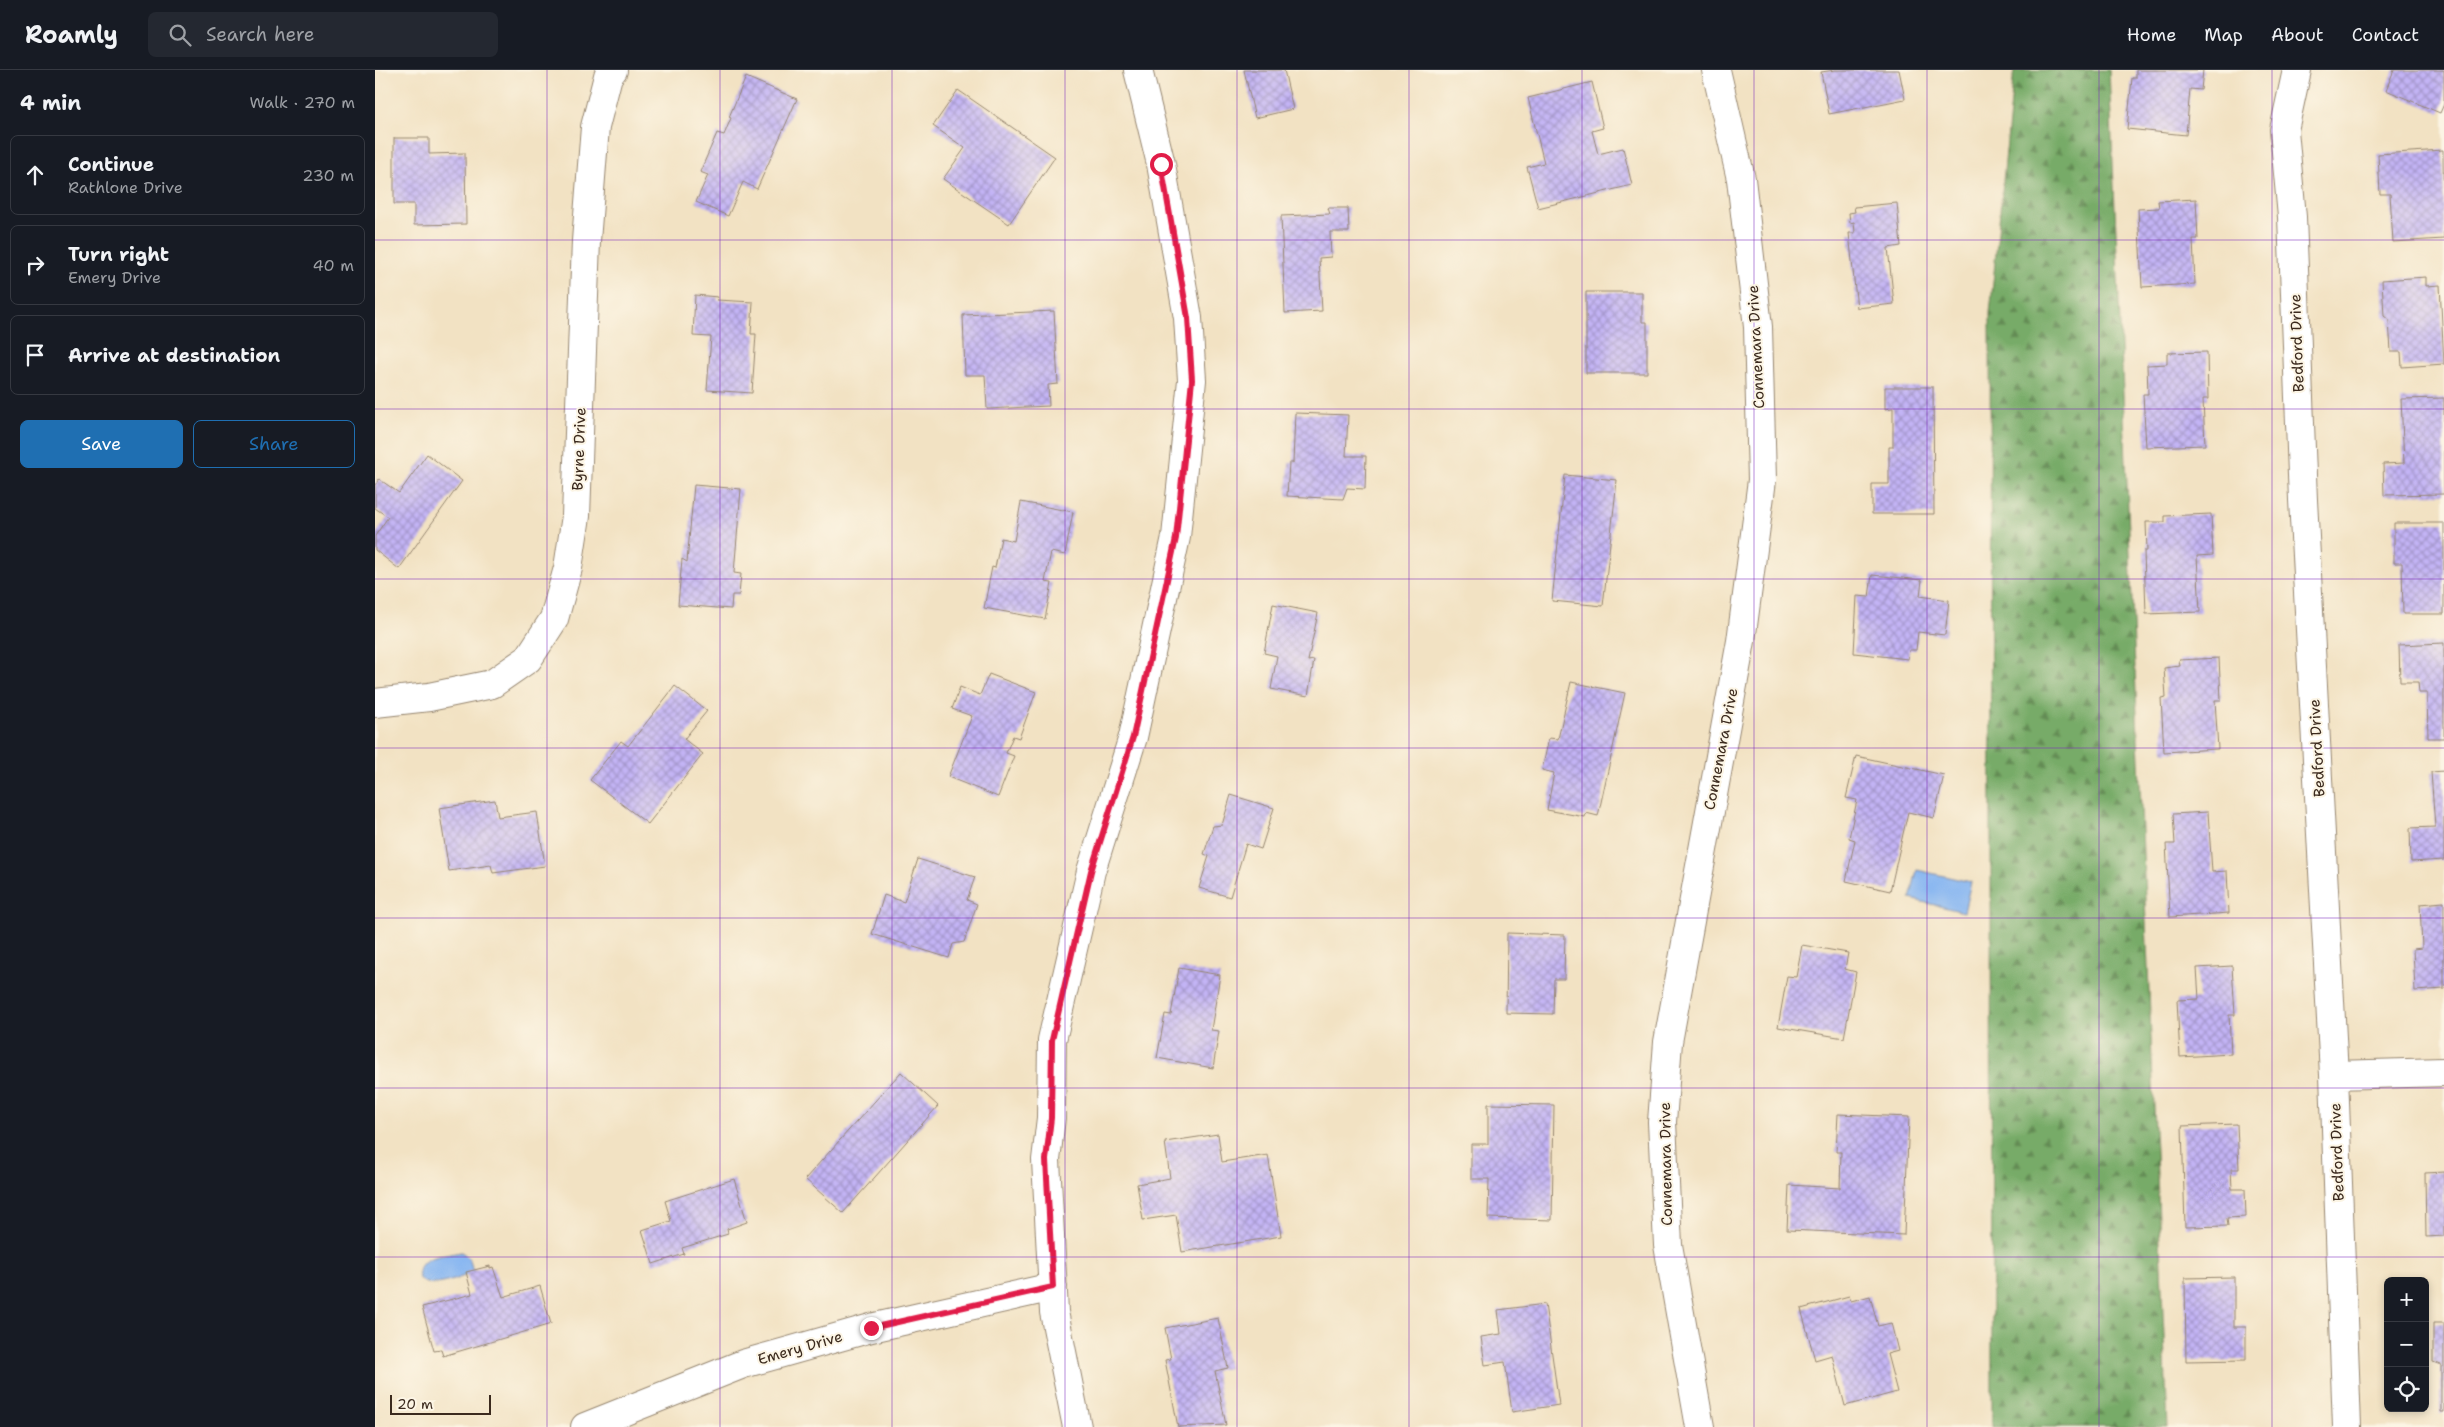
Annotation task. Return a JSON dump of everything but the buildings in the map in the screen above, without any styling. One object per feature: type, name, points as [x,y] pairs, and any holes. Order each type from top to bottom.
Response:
[{"type":"street","name":"Byrne Drive","points":[[375,703],[429,697],[492,684],[528,659],[554,619],[568,568],[576,516],[587,241],[595,128],[608,76],[613,70]]},
{"type":"street","points":[[1077,1427],[1054,1312],[1046,1160],[1051,1118],[1052,1040],[1091,871],[1133,737],[1176,538],[1192,380],[1187,308],[1161,164],[1138,70]]},
{"type":"street","name":"Connemara Drive","points":[[1700,1427],[1668,1245],[1662,1122],[1668,1042],[1741,641],[1762,480],[1758,327],[1741,179],[1716,70]]},
{"type":"street","name":"Bedford Drive","points":[[2297,70],[2284,130],[2292,217],[2303,500],[2334,1075],[2347,1427]]},
{"type":"street","points":[[2334,1075],[2444,1072]]},
{"type":"street","name":"Emery Drive","points":[[585,1427],[743,1364],[871,1328],[1053,1287]]},
{"type":"green space","points":[[2014,70],[2109,70],[2168,1427],[1992,1427],[1990,313]]},
{"type":"water","points":[[1917,870],[1971,882],[1964,912],[1910,899]]},
{"type":"water","points":[[461,1252],[470,1260],[473,1273],[439,1284],[432,1284],[419,1279],[421,1265],[426,1261],[439,1256]]},
{"type":"route","points":[[871,1328],[1053,1287],[1046,1160],[1051,1118],[1052,1040],[1091,871],[1133,737],[1176,538],[1192,380],[1188,318],[1161,164]]}]
